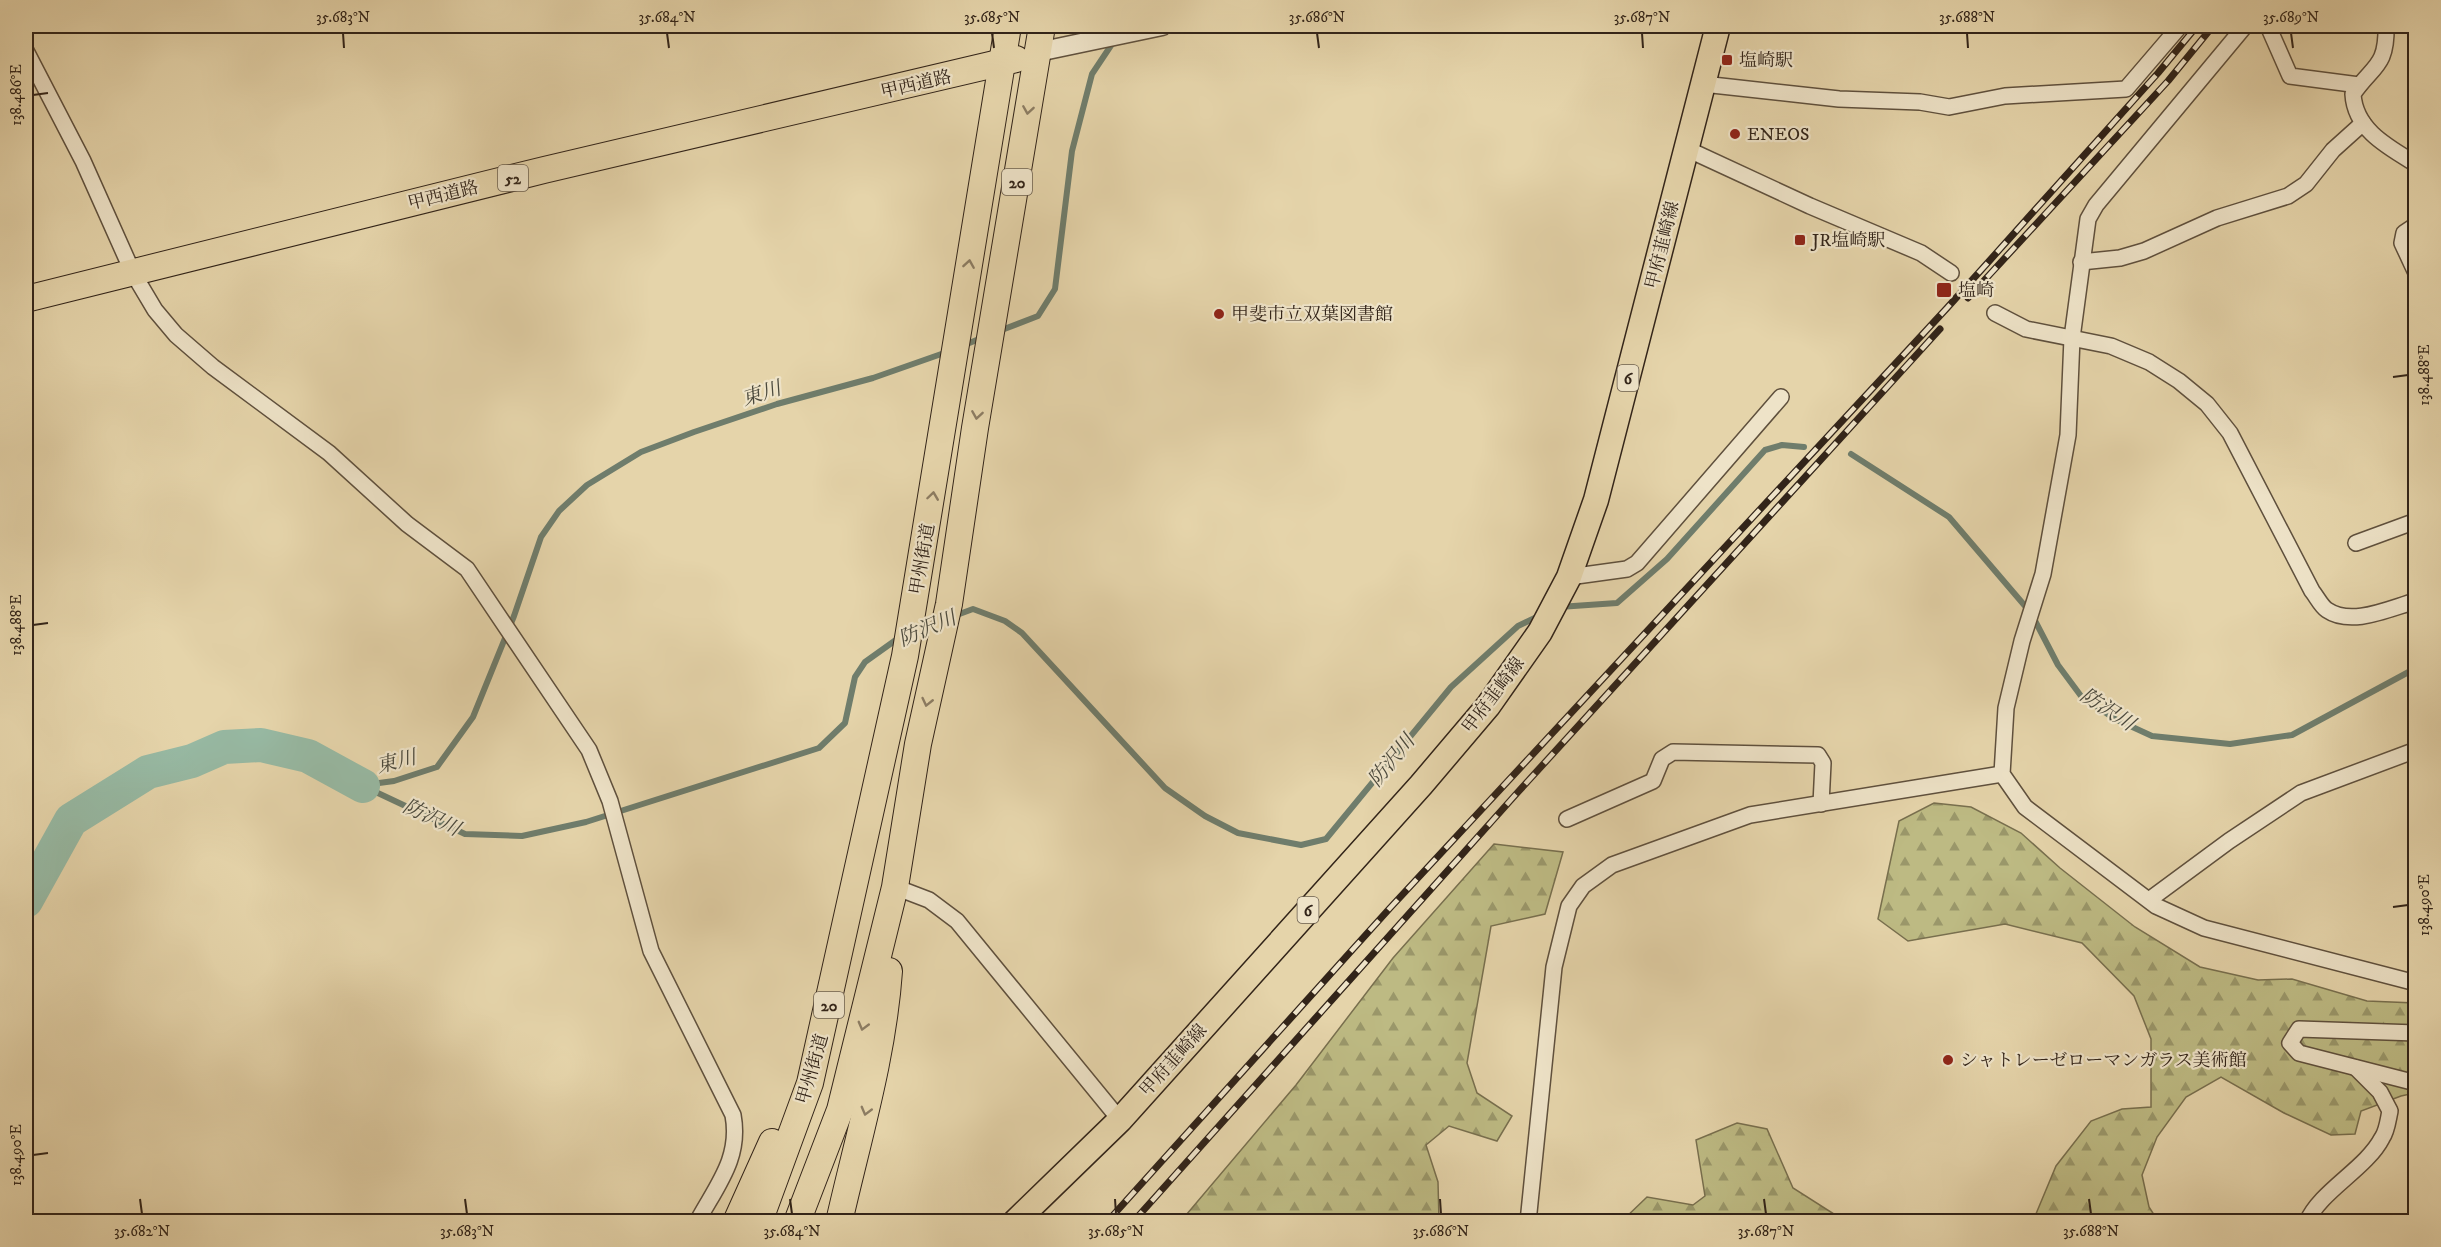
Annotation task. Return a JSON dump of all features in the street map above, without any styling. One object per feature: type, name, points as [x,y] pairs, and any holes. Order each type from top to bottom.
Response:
[{"type":"highway","name":"甲州街道","points":[[759,1221],[810,1083],[905,656],[1008,26]]},
{"type":"highway","name":"甲州街道","points":[[797,1221],[840,1110],[895,887],[918,744],[949,604],[986,357],[1042,26]]},
{"type":"highway","name":"52","points":[[1001,64],[1038,52]]},
{"type":"highway","name":"甲西道路","points":[[26,299],[544,170],[1001,64]]},
{"type":"highway","points":[[736,1221],[768,1151],[793,1083],[856,839],[878,782]]},
{"type":"highway","points":[[839,1221],[870,1093],[885,1018],[895,887]]},
{"type":"main road","name":"甲府韮崎線","points":[[1015,1221],[1120,1120],[1421,785],[1488,706],[1540,632],[1565,585],[1596,500],[1718,26]]},
{"type":"main road","points":[[1025,1221],[1063,1177]]},
{"type":"street","points":[[1038,52],[1162,26]]},
{"type":"street","points":[[1703,84],[1839,99],[1920,102],[1950,107],[2006,96],[2126,88],[2180,26]]},
{"type":"street","points":[[2245,26],[2147,148],[2096,205],[2088,219],[2072,338],[2068,435],[2045,563],[2036,601],[2022,641],[2006,708],[2002,774],[2025,807],[2149,900],[2204,928],[2415,983]]},
{"type":"street","points":[[2268,26],[2290,76],[2359,85]]},
{"type":"street","points":[[2386,26],[2384,55],[2377,68],[2352,94],[2354,110],[2378,140],[2415,164]]},
{"type":"street","points":[[26,51],[83,162],[133,273],[155,310],[176,334],[213,367],[329,453],[407,524],[467,569],[590,750],[609,801],[651,951],[733,1115],[736,1134],[732,1160],[697,1221]]},
{"type":"street","points":[[2081,262],[2120,258],[2144,251],[2217,218],[2288,196],[2306,184],[2333,150],[2363,123]]},
{"type":"street","points":[[1687,149],[1810,206],[1921,253],[1951,273]]},
{"type":"street","points":[[2415,225],[2404,233],[2402,243],[2415,273]]},
{"type":"street","points":[[1995,313],[2026,329],[2111,346],[2149,362],[2179,381],[2207,404],[2230,433],[2312,591],[2325,609],[2342,617],[2358,616],[2415,601]]},
{"type":"street","points":[[1565,585],[1628,569],[1637,563],[1781,397]]},
{"type":"street","points":[[2356,543],[2415,521]]},
{"type":"street","points":[[2149,900],[2229,841],[2301,793],[2415,750]]},
{"type":"street","points":[[1567,819],[1653,781],[1662,759],[1673,752],[1818,754],[1822,763],[1821,804]]},
{"type":"street","points":[[1528,1221],[1554,967],[1569,906],[1583,886],[1612,865],[1750,816],[2002,774]]},
{"type":"street","points":[[895,887],[929,900],[943,908],[957,921],[1120,1120]]},
{"type":"street","points":[[2415,1033],[2299,1029],[2290,1043],[2299,1053],[2415,1083]]},
{"type":"street","points":[[2307,1221],[2312,1210],[2346,1179],[2382,1139],[2390,1111],[2380,1092],[2356,1068]]},
{"type":"green space","points":[[1934,803],[1971,807],[2021,833],[2060,868],[2135,927],[2200,967],[2258,980],[2292,979],[2367,1001],[2415,1003],[2415,1093],[2361,1111],[2355,1134],[2331,1135],[2284,1113],[2221,1077],[2186,1097],[2157,1137],[2142,1175],[2149,1207],[2158,1221],[2033,1221],[2056,1166],[2091,1121],[2122,1109],[2151,1107],[2151,1039],[2134,996],[2082,943],[2005,924],[1908,941],[1878,919],[1899,821]]},
{"type":"green space","points":[[1494,844],[1563,852],[1545,914],[1491,926],[1467,1063],[1477,1093],[1512,1116],[1497,1141],[1449,1126],[1426,1145],[1438,1182],[1439,1221],[1181,1221],[1296,1085],[1393,958]]},
{"type":"green space","points":[[1737,1123],[1767,1129],[1793,1188],[1845,1221],[1622,1221],[1647,1197],[1693,1205],[1705,1196],[1696,1140]]},
{"type":"waterway","name":"東川","points":[[999,331],[1038,316],[1055,289],[1072,151],[1092,74],[1114,41]]},
{"type":"waterway","name":"東川","points":[[962,346],[984,337]]},
{"type":"waterway","name":"東川","points":[[364,785],[394,781],[437,767],[473,717],[514,616],[541,537],[559,511],[587,485],[641,452],[694,432],[777,404],[873,378],[947,352]]},
{"type":"waterway","name":"防沢川","points":[[1559,607],[1617,603],[1667,559],[1765,450],[1782,445],[1804,447]]},
{"type":"waterway","name":"防沢川","points":[[1851,454],[1949,517],[2031,613],[2058,665],[2081,696],[2115,719],[2152,736],[2230,744],[2292,735],[2416,668]]},
{"type":"waterway","name":"防沢川","points":[[954,616],[973,609],[1005,621],[1022,633],[1165,788],[1205,816],[1238,833],[1301,845],[1326,839],[1451,687],[1518,626],[1539,616]]},
{"type":"waterway","name":"防沢川","points":[[917,630],[939,622]]},
{"type":"waterway","name":"防沢川","points":[[363,786],[465,834],[522,836],[586,822],[819,748],[845,723],[855,677],[865,662],[900,637]]},
{"type":"waterway","name":"防沢川","points":[[26,901],[71,820],[148,772],[192,761],[224,747],[261,745],[308,756],[363,786]]},
{"type":"railway","points":[[1107,1222],[1390,908],[1947,308],[2158,73],[2197,26]]},
{"type":"railway","points":[[1968,298],[2168,81],[2213,26]]},
{"type":"railway","points":[[1133,1222],[1518,792],[1940,329]]},
{"type":"place","name":"塩崎駅","points":[[1727,60]]},
{"type":"place","name":"ENEOS","points":[[1735,134]]},
{"type":"place","name":"JR塩崎駅","points":[[1800,240]]},
{"type":"place","name":"塩崎","points":[[1944,290]]},
{"type":"place","name":"甲斐市立双葉図書館","points":[[1219,314]]},
{"type":"place","name":"シャトレーゼローマンガラス美術館","points":[[1948,1060]]}]
